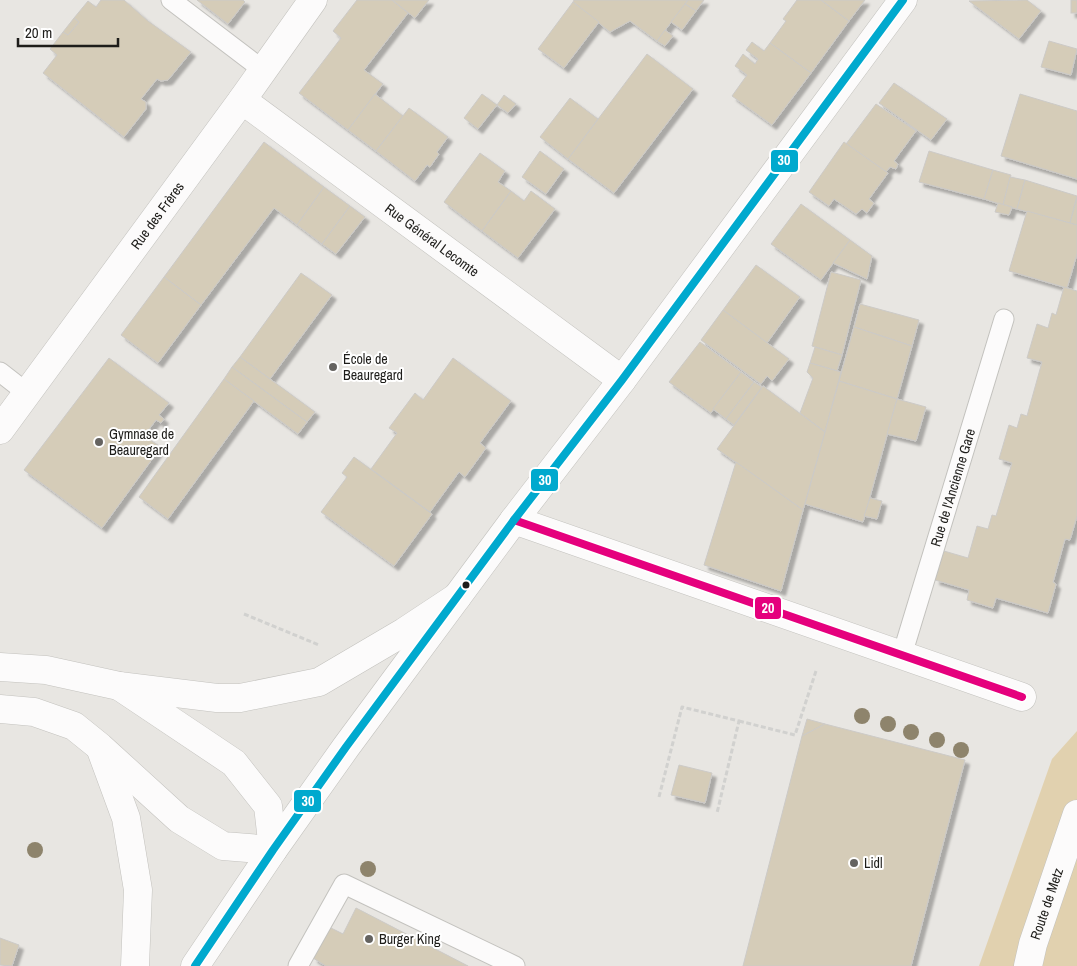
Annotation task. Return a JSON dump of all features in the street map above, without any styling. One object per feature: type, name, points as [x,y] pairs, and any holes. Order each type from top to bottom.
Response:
[{"type":"main road","name":"Rue des Frères","points":[[0,430],[313,0]]},
{"type":"main road","points":[[195,966],[273,850],[457,597],[622,380],[903,0]]},
{"type":"main road","name":"Rue Général Lecomte","points":[[242,100],[622,380]]},
{"type":"main road","points":[[514,520],[1022,697]]},
{"type":"main road","points":[[0,667],[46,670],[118,686],[217,698],[240,698],[319,682],[457,597]]},
{"type":"main road","points":[[118,686],[234,763],[268,806],[273,850]]},
{"type":"main road","points":[[0,709],[34,712],[74,726],[100,747],[179,819],[223,846],[273,850]]},
{"type":"main road","points":[[100,747],[126,818],[134,863],[138,890],[135,966]]},
{"type":"main road","name":"Route de Metz","points":[[1028,966],[1032,944],[1077,816]]},
{"type":"lane","points":[[171,0],[263,70]]},
{"type":"lane","name":"Rue de l'Ancienne Gare","points":[[902,655],[1004,319]]},
{"type":"lane","points":[[0,372],[27,393]]},
{"type":"lane","points":[[298,966],[344,884],[515,966]]},
{"type":"path","points":[[244,614],[339,653],[362,657]]},
{"type":"path","points":[[659,797],[682,707],[795,735],[816,671]]},
{"type":"path","points":[[716,813],[739,721]]},
{"type":"shaded area","points":[[1077,731],[1077,966],[979,966],[1052,759]]},
{"type":"building","points":[[101,0],[124,0],[148,21],[191,52],[168,80],[161,81],[157,79],[141,99],[146,102],[146,109],[124,137],[43,73],[57,55],[50,49],[63,32],[68,35],[79,22],[74,18],[88,1],[96,7]]},
{"type":"building","points":[[197,0],[243,0],[245,2],[228,24]]},
{"type":"building","points":[[357,0],[392,0],[408,13],[364,70],[383,84],[348,130],[299,93],[341,38],[333,31]]},
{"type":"building","points":[[392,0],[429,0],[415,18]]},
{"type":"building","points":[[574,0],[688,0],[657,41],[630,21],[610,32],[573,2]]},
{"type":"building","points":[[688,0],[704,0],[696,11],[685,4]]},
{"type":"building","points":[[797,0],[821,0],[849,21],[811,73],[770,43],[786,21],[783,19]]},
{"type":"building","points":[[821,0],[865,0],[849,21]]},
{"type":"building","points":[[1027,0],[1041,11],[1019,39],[969,1]]},
{"type":"building","points":[[1071,0],[1077,0],[1077,13],[1071,13]]},
{"type":"building","points":[[573,2],[599,22],[564,68],[538,49]]},
{"type":"building","points":[[685,4],[696,11],[682,30],[671,22]]},
{"type":"building","points":[[74,18],[79,22],[68,35],[63,32]]},
{"type":"building","points":[[665,30],[673,36],[665,46],[657,41]]},
{"type":"building","points":[[1049,41],[1077,49],[1071,75],[1041,67]]},
{"type":"building","points":[[752,42],[764,51],[770,43],[811,73],[772,125],[732,96],[747,75],[735,66],[743,54],[755,64],[758,59],[746,50]]},
{"type":"building","points":[[647,54],[693,89],[614,193],[568,159]]},
{"type":"building","points":[[894,83],[947,119],[931,140],[879,103]]},
{"type":"building","points":[[375,94],[403,116],[376,151],[348,130]]},
{"type":"building","points":[[482,94],[497,105],[478,129],[464,118]]},
{"type":"building","points":[[1020,94],[1077,111],[1077,179],[1001,156]]},
{"type":"building","points":[[504,95],[516,104],[508,113],[497,105]]},
{"type":"building","points":[[570,98],[598,119],[568,159],[540,137]]},
{"type":"building","points":[[876,104],[916,131],[894,161],[898,164],[896,169],[890,167],[886,172],[846,144]]},
{"type":"building","points":[[409,108],[448,137],[437,152],[439,154],[430,167],[427,165],[415,181],[376,151]]},
{"type":"building","points":[[264,142],[324,187],[297,225],[274,208],[201,305],[164,277]]},
{"type":"building","points":[[844,142],[888,173],[869,199],[874,203],[867,213],[862,209],[856,214],[834,199],[829,206],[809,192]]},
{"type":"building","points":[[540,151],[564,169],[546,194],[522,177]]},
{"type":"building","points":[[929,151],[993,170],[984,199],[919,182]]},
{"type":"building","points":[[480,153],[505,171],[498,182],[511,191],[482,231],[444,202]]},
{"type":"building","points":[[993,170],[1011,175],[1003,205],[984,199]]},
{"type":"building","points":[[1010,177],[1025,180],[1017,209],[1003,205]]},
{"type":"building","points":[[1025,180],[1077,196],[1070,223],[1017,209]]},
{"type":"building","points":[[324,187],[350,206],[322,244],[297,225]]},
{"type":"building","points":[[511,191],[524,201],[531,191],[555,209],[518,258],[482,231]]},
{"type":"building","points":[[1077,197],[1077,225],[1070,223]]},
{"type":"building","points":[[998,203],[1012,207],[1009,215],[995,212]]},
{"type":"building","points":[[801,204],[850,240],[821,280],[771,244]]},
{"type":"building","points":[[350,206],[365,217],[336,254],[322,244]]},
{"type":"building","points":[[1027,211],[1077,225],[1077,254],[1067,288],[1009,271]]},
{"type":"building","points":[[850,240],[872,256],[867,279],[833,263]]},
{"type":"building","points":[[756,265],[800,297],[767,343],[723,310]]},
{"type":"building","points":[[831,272],[861,280],[842,355],[812,346]]},
{"type":"building","points":[[301,273],[332,295],[270,379],[240,357]]},
{"type":"building","points":[[164,277],[201,305],[158,363],[121,335]]},
{"type":"building","points":[[1064,287],[1077,291],[1077,516],[1070,540],[1065,539],[1053,582],[1056,584],[1048,613],[996,598],[993,608],[967,600],[969,590],[935,580],[944,551],[968,558],[977,526],[988,529],[992,515],[996,516],[1012,463],[999,459],[1009,425],[1017,428],[1021,414],[1027,416],[1042,362],[1027,358],[1037,324],[1048,328],[1052,313],[1056,315]]},
{"type":"building","points":[[860,304],[919,320],[912,346],[854,327]]},
{"type":"building","points":[[723,310],[789,359],[772,381],[767,376],[761,384],[701,340]]},
{"type":"building","points":[[854,327],[912,346],[897,399],[839,381]]},
{"type":"building","points":[[700,342],[741,372],[711,413],[669,382]]},
{"type":"building","points":[[815,347],[842,355],[837,371],[810,363]]},
{"type":"building","points":[[240,357],[315,412],[307,422],[232,367]]},
{"type":"building","name":"Gymnase de Beauregard","points":[[109,358],[169,403],[159,415],[164,419],[161,423],[156,420],[144,436],[161,447],[102,528],[24,470]]},
{"type":"building","points":[[453,358],[511,401],[480,443],[486,448],[465,477],[459,472],[430,512],[371,469],[397,433],[389,428],[415,393],[423,400]]},
{"type":"building","points":[[810,363],[841,372],[825,432],[800,413],[813,378],[807,372]]},
{"type":"building","points":[[232,367],[307,422],[298,434],[224,379]]},
{"type":"building","points":[[741,372],[754,382],[726,419],[713,409]]},
{"type":"building","points":[[224,379],[254,401],[168,519],[139,497]]},
{"type":"building","points":[[839,381],[897,399],[863,522],[805,504]]},
{"type":"building","points":[[754,382],[762,387],[734,425],[726,419]]},
{"type":"building","points":[[763,386],[825,432],[803,510],[717,449]]},
{"type":"building","points":[[897,399],[926,407],[916,441],[887,434]]},
{"type":"building","points":[[354,457],[432,514],[394,566],[321,512],[347,477],[342,473]]},
{"type":"building","points":[[736,462],[803,510],[781,591],[704,565]]},
{"type":"building","points":[[870,498],[882,501],[877,519],[864,516]]},
{"type":"building","points":[[807,719],[825,724],[802,736]]},
{"type":"building","name":"Lidl","points":[[825,724],[965,760],[911,966],[743,966],[802,736]]},
{"type":"building","points":[[679,765],[712,773],[705,803],[671,795]]},
{"type":"building","name":"Burger King","points":[[356,908],[468,966],[326,966],[313,958],[329,927],[343,934]]},
{"type":"building","points":[[0,938],[19,945],[12,966],[0,965]]},
{"type":"transit line","name":"30","points":[[195,966],[273,850],[346,747],[514,520],[622,380],[903,0]]},
{"type":"transit line","name":"20","points":[[514,520],[1022,697]]},
{"type":"place","name":"École de Beauregard","points":[[333,367]]},
{"type":"place","name":"Gymnase de Beauregard","points":[[99,442]]},
{"type":"place","name":"Lidl","points":[[854,863]]},
{"type":"place","name":"Burger King","points":[[369,939]]}]
